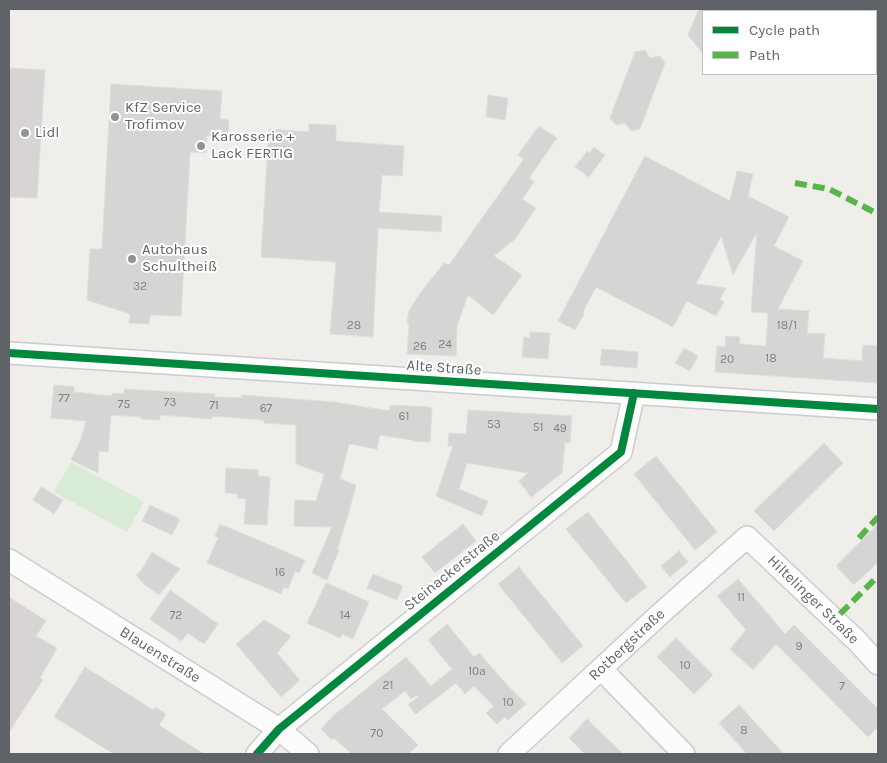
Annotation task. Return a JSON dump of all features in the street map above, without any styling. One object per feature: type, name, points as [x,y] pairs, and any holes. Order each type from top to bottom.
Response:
[{"type":"street","name":"Alte Straße","points":[[9,353],[878,409]]},
{"type":"street","name":"Steinackerstraße","points":[[257,754],[279,729],[621,452],[634,393]]},
{"type":"street","name":"Hiltelinger Straße","points":[[747,537],[857,641],[878,664]]},
{"type":"street","name":"Rotbergstraße","points":[[510,754],[659,615],[747,537]]},
{"type":"street","name":"Blauenstraße","points":[[9,560],[279,729],[308,754]]},
{"type":"street","points":[[601,670],[684,754]]},
{"type":"green space","points":[[71,462],[144,502],[127,532],[54,492]]},
{"type":"building","points":[[699,9],[703,9],[702,53],[688,35]]},
{"type":"building","points":[[645,50],[650,58],[660,56],[665,63],[640,129],[631,131],[625,123],[616,125],[610,118],[635,52]]},
{"type":"building","name":"Lidl","points":[[9,68],[45,70],[37,198],[9,197]]},
{"type":"building","points":[[111,84],[222,91],[220,119],[229,120],[228,136],[207,136],[206,153],[190,152],[181,316],[150,315],[149,324],[129,323],[130,314],[87,300],[90,249],[102,249]]},
{"type":"building","points":[[488,95],[508,98],[505,120],[486,117]]},
{"type":"building","points":[[309,124],[336,125],[336,141],[404,146],[402,176],[382,175],[379,212],[442,216],[441,232],[378,228],[373,337],[330,334],[336,262],[261,257],[269,129],[309,132]]},
{"type":"building","points":[[539,126],[557,138],[529,178],[534,182],[522,199],[536,208],[515,239],[494,256],[522,275],[493,315],[468,295],[457,326],[456,356],[407,354],[409,311],[418,296],[444,263],[449,265],[524,159],[518,155]]},
{"type":"building","points":[[594,147],[605,155],[589,177],[575,167],[587,151],[590,153]]},
{"type":"building","points":[[645,156],[730,201],[737,171],[753,174],[748,196],[789,217],[774,246],[803,261],[778,309],[809,311],[807,333],[825,334],[823,358],[862,361],[863,345],[878,346],[878,383],[715,372],[717,346],[725,347],[726,336],[740,337],[739,344],[766,346],[768,313],[751,312],[757,232],[733,275],[721,236],[696,284],[726,288],[720,299],[724,302],[716,316],[687,301],[673,327],[596,287],[575,330],[558,321]]},
{"type":"building","points":[[530,332],[550,333],[548,359],[522,357],[524,337],[530,338]]},
{"type":"building","points":[[684,348],[698,356],[690,371],[675,363]]},
{"type":"building","points":[[602,349],[638,352],[637,368],[600,365]]},
{"type":"building","points":[[54,385],[74,387],[74,392],[112,396],[112,393],[124,394],[124,389],[215,394],[215,397],[242,398],[242,395],[334,402],[390,411],[390,405],[428,407],[432,408],[430,442],[412,441],[380,435],[377,449],[349,444],[340,479],[356,485],[337,550],[339,550],[327,580],[312,573],[332,527],[294,526],[295,500],[316,501],[324,474],[296,464],[296,425],[264,423],[264,420],[212,416],[212,419],[160,415],[160,420],[111,415],[108,452],[99,451],[98,473],[71,460],[81,439],[86,421],[51,418]]},
{"type":"building","points":[[468,410],[572,416],[570,443],[565,443],[562,473],[531,497],[519,481],[528,473],[467,463],[459,489],[488,501],[482,516],[436,496],[453,446],[448,446],[449,433],[466,434]]},
{"type":"building","points":[[824,443],[843,463],[774,531],[754,511]]},
{"type":"building","points":[[656,456],[717,532],[695,550],[634,474]]},
{"type":"building","points":[[226,468],[259,470],[258,476],[270,477],[267,525],[244,524],[246,499],[237,498],[237,494],[225,493]]},
{"type":"building","points":[[41,487],[63,500],[54,514],[33,500]]},
{"type":"building","points":[[150,505],[180,519],[172,535],[142,521]]},
{"type":"building","points":[[588,512],[647,587],[626,603],[566,529]]},
{"type":"building","points":[[220,524],[305,560],[299,573],[295,571],[288,589],[284,587],[281,594],[207,563],[218,538],[215,536]]},
{"type":"building","points":[[463,524],[476,541],[435,573],[422,557]]},
{"type":"building","points":[[878,524],[878,562],[854,585],[836,566]]},
{"type":"building","points":[[679,551],[688,562],[670,577],[661,566]]},
{"type":"building","points":[[152,552],[180,569],[159,595],[145,585],[136,575],[141,571]]},
{"type":"building","points":[[519,567],[583,646],[562,663],[498,584]]},
{"type":"building","points":[[373,574],[403,586],[397,600],[367,588]]},
{"type":"building","points":[[738,579],[785,634],[794,625],[878,709],[878,727],[868,737],[776,644],[753,670],[730,649],[746,630],[717,596]]},
{"type":"building","points":[[326,583],[369,602],[353,639],[342,634],[340,638],[307,623]]},
{"type":"building","points":[[170,590],[218,624],[204,644],[188,633],[181,641],[150,619]]},
{"type":"building","points":[[9,597],[46,621],[36,636],[57,648],[40,678],[43,680],[9,732]]},
{"type":"building","points":[[264,620],[291,636],[277,653],[300,680],[281,697],[236,644]]},
{"type":"building","points":[[447,624],[474,657],[479,653],[526,704],[508,720],[505,717],[497,724],[486,713],[494,706],[474,686],[465,694],[456,683],[416,714],[408,705],[418,697],[417,695],[411,699],[405,691],[382,709],[418,745],[408,754],[352,754],[334,738],[332,740],[321,729],[334,715],[406,657],[431,686],[452,669],[428,640]]},
{"type":"building","points":[[676,638],[713,675],[694,694],[657,657]]},
{"type":"building","points":[[85,667],[153,710],[155,707],[166,714],[159,725],[204,754],[114,754],[54,717]]},
{"type":"building","points":[[739,705],[784,754],[747,754],[719,723]]},
{"type":"building","points":[[587,719],[623,754],[585,754],[569,738]]},
{"type":"marked path","points":[[795,183],[829,189],[878,214]]},
{"type":"marked path","points":[[859,538],[878,517]]},
{"type":"marked path","points":[[840,614],[878,576]]},
{"type":"cycle path","points":[[9,353],[878,409]]},
{"type":"cycle path","points":[[257,754],[279,729],[621,452],[634,393]]},
{"type":"place","name":"KfZ Service Trofimov","points":[[115,117]]},
{"type":"place","name":"Lidl","points":[[25,133]]},
{"type":"place","name":"Karosserie + Lack FERTIG","points":[[201,146]]},
{"type":"place","name":"Autohaus Schultheiß","points":[[132,259]]}]
